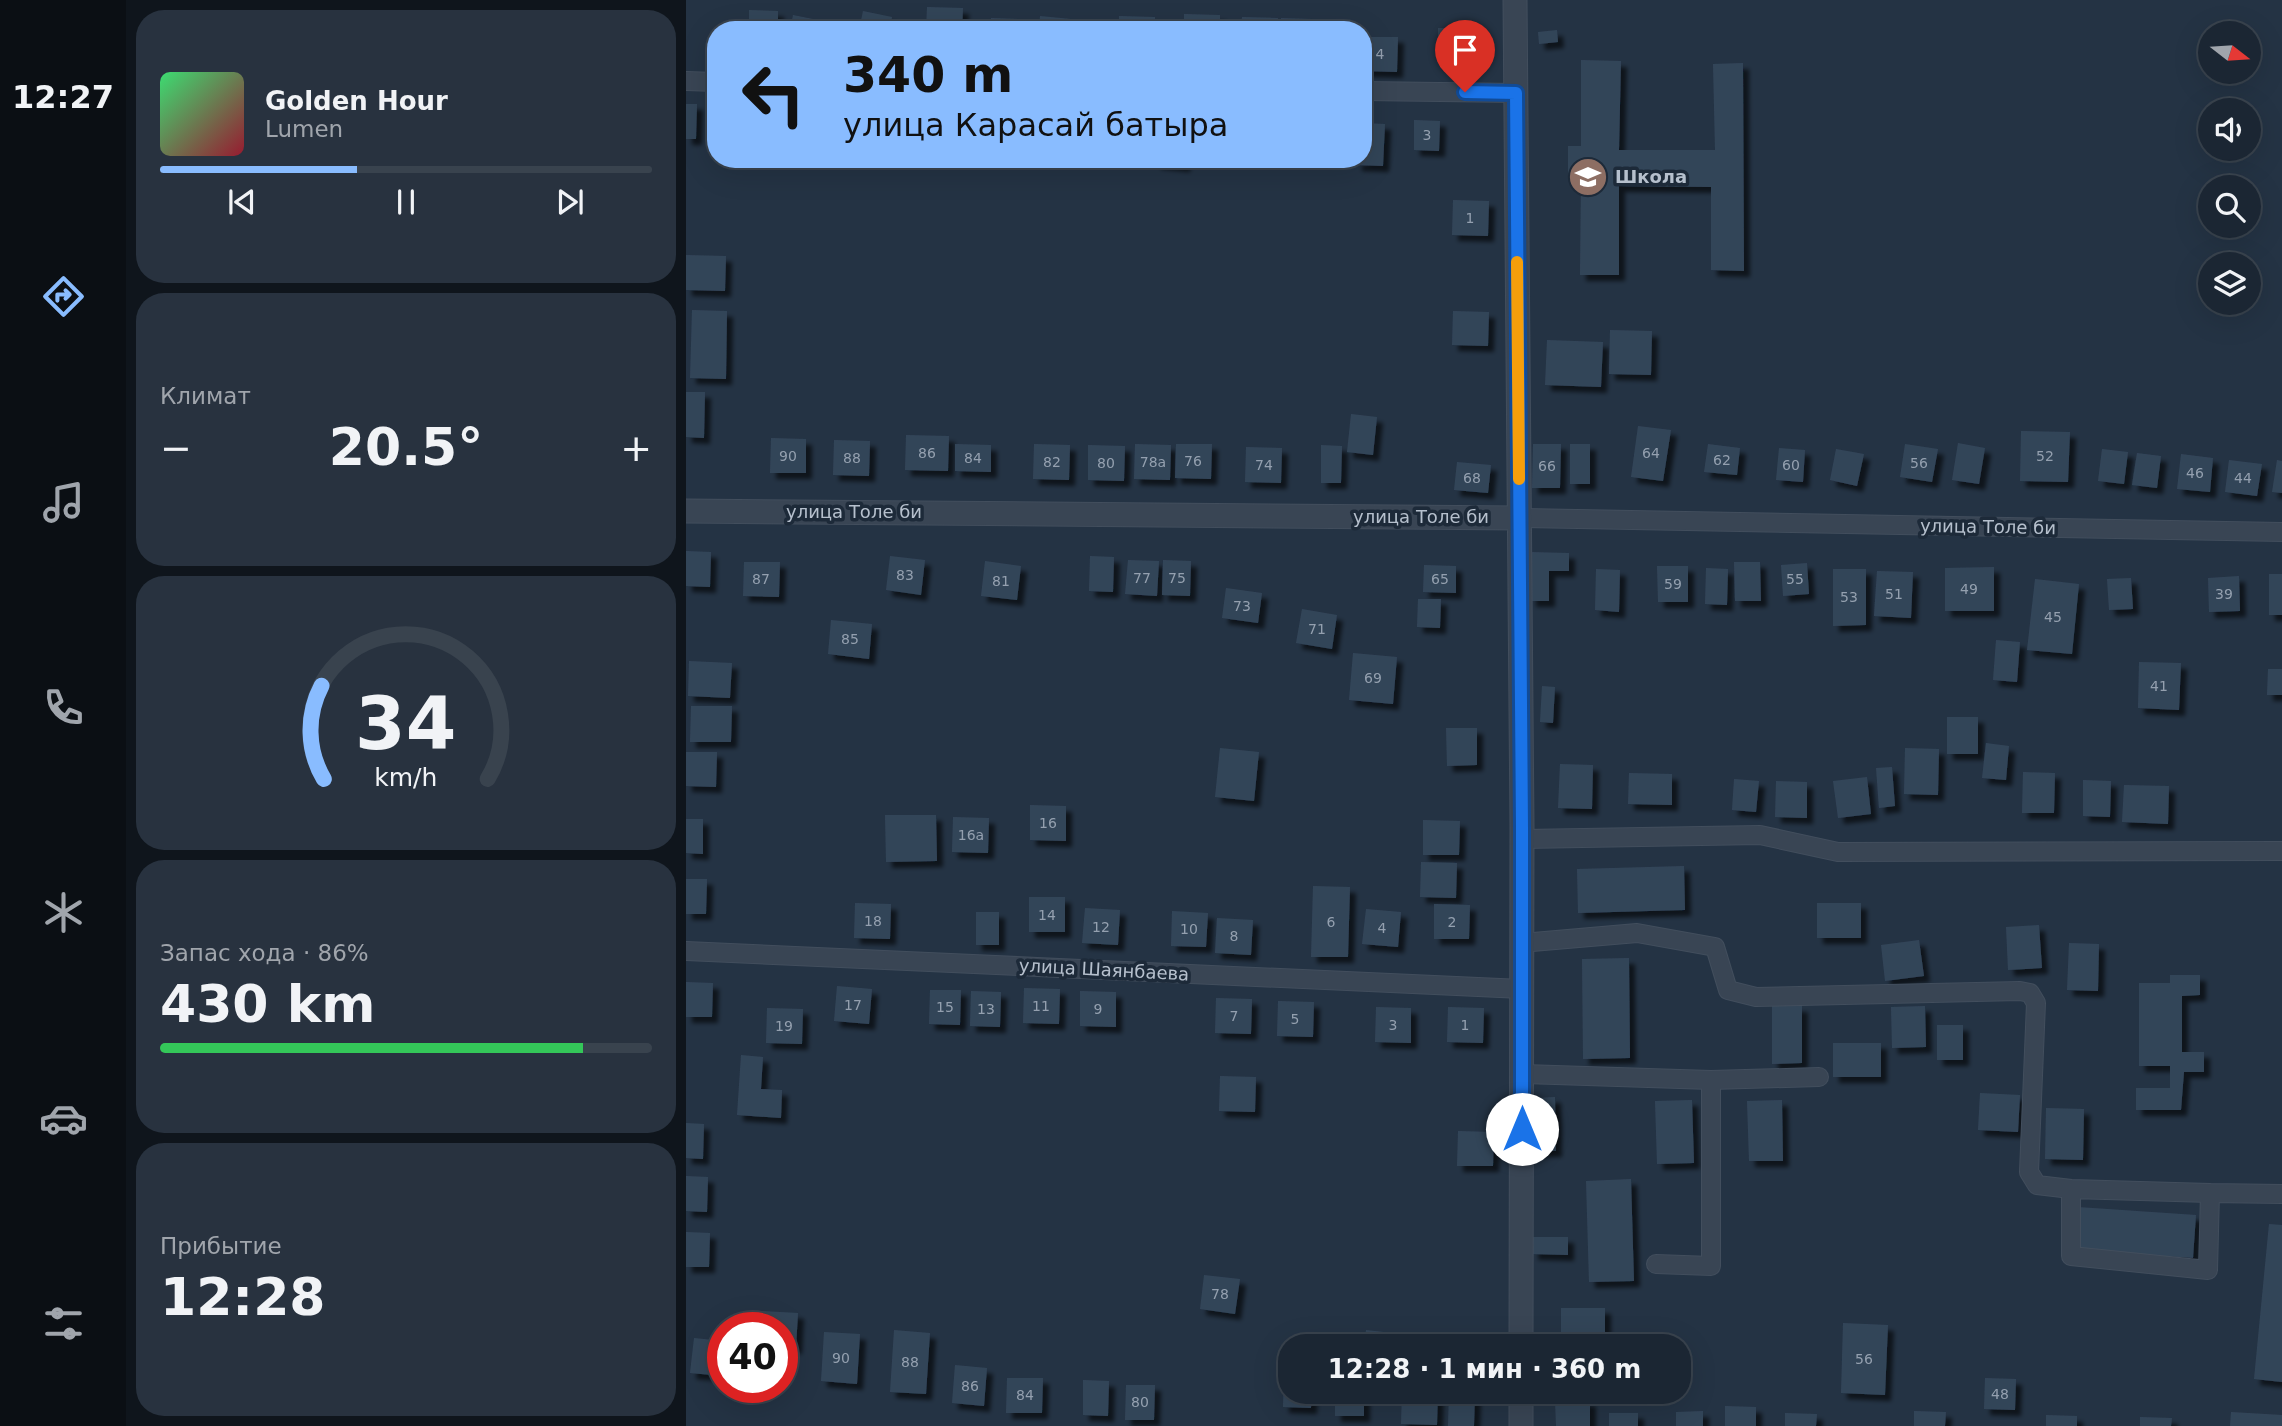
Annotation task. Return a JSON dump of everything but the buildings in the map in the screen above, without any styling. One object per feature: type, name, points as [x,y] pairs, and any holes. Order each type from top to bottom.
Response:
[{"type":"street","points":[[1515,0],[1522,839],[1521,1334]]},
{"type":"street","points":[[686,81],[707,82]]},
{"type":"street","points":[[1372,91],[1516,93]]},
{"type":"street","name":"улица Толе би","points":[[686,511],[1520,518],[2282,533]]},
{"type":"street","points":[[1522,839],[1760,835],[1838,852],[2282,851]]},
{"type":"street","points":[[1522,943],[1637,933],[1715,947],[1728,990],[1756,997],[2020,991],[2030,993],[2036,1003],[2029,1172],[2037,1185],[2071,1189],[2282,1194]]},
{"type":"street","name":"улица Шаянбаева","points":[[686,951],[1522,989]]},
{"type":"street","points":[[1522,1074],[1711,1080],[1819,1077]]},
{"type":"street","points":[[1656,1264],[1711,1266],[1711,1080]]},
{"type":"street","points":[[2071,1189],[2071,1256],[2208,1270],[2210,1193]]},
{"type":"street","points":[[1521,1404],[1521,1426]]},
{"type":"slow traffic","points":[[1517,262],[1519,479]]},
{"type":"place","name":"Школа","points":[[1588,177]]},
{"type":"route","points":[[1465,92],[1516,93],[1522,1129]]}]
